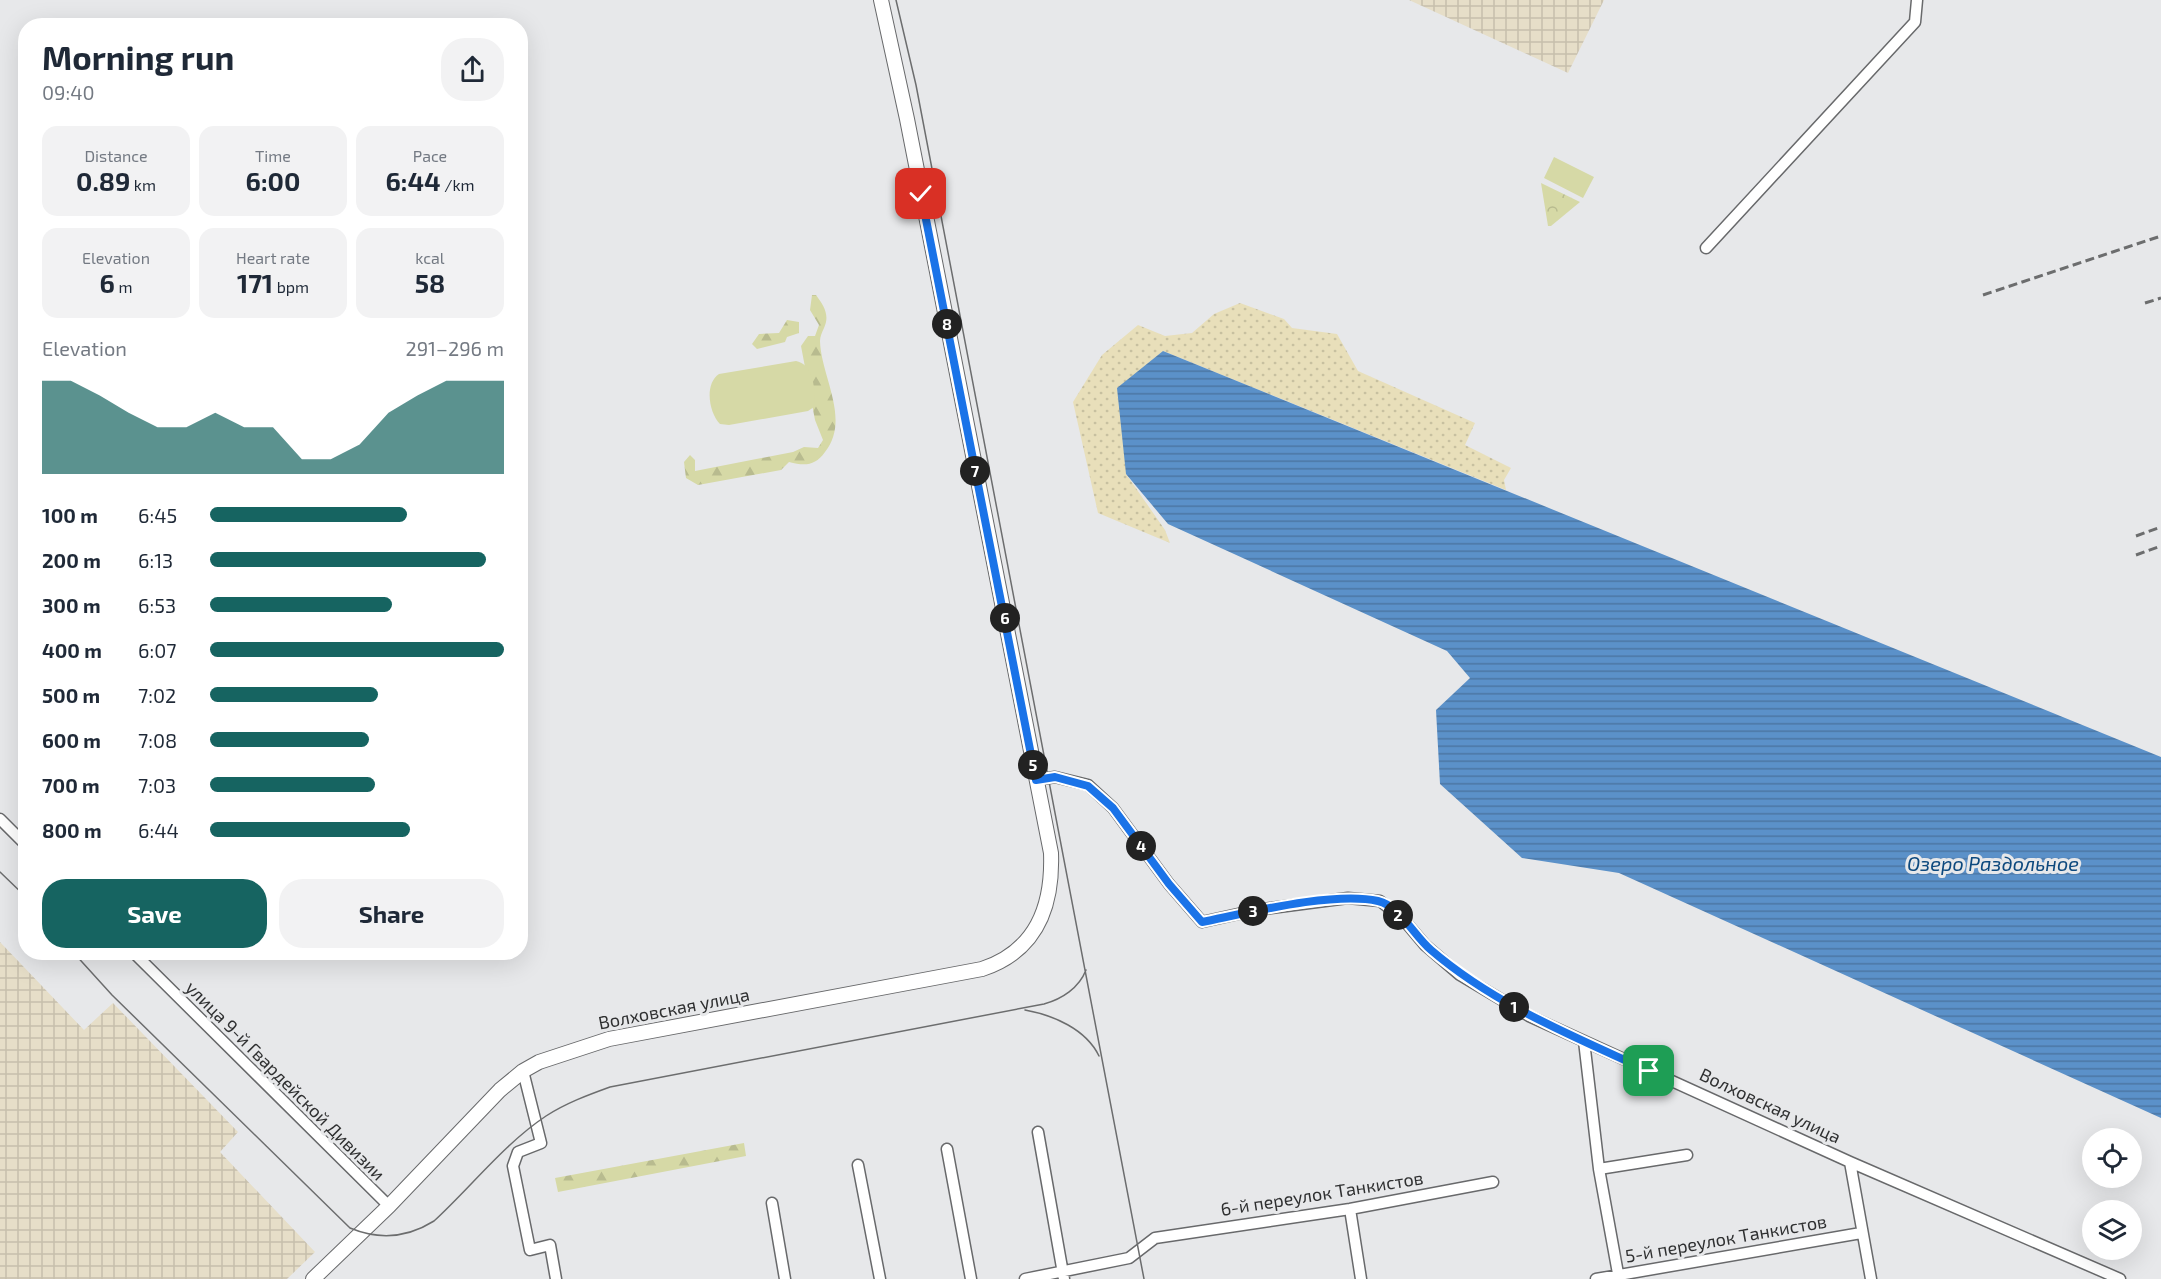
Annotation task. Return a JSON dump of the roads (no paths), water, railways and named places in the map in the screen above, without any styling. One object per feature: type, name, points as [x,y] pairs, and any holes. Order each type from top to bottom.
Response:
[{"type":"main road","name":"Волховская улица","points":[[313,1279],[324,1274],[500,1090],[523,1071],[562,1052],[609,1039],[982,969],[1000,963],[1027,941],[1042,915],[1052,883],[1051,853],[909,131],[881,0]]},
{"type":"street","points":[[1706,248],[1915,22],[1917,0]]},
{"type":"street","name":"Волховская улица","points":[[1036,780],[1055,777],[1088,786],[1113,808],[1169,884],[1202,922],[1256,910],[1348,898],[1380,901],[1403,919],[1425,945],[1460,975],[1529,1016],[1850,1162],[2120,1279]]},
{"type":"street","points":[[0,819],[18,837]]},
{"type":"street","name":"улица 9-й Гвардейской Дивизии","points":[[141,960],[388,1206]]},
{"type":"street","points":[[1584,1041],[1599,1169],[1619,1277]]},
{"type":"street","points":[[523,1071],[541,1143],[518,1152],[513,1166],[530,1250],[550,1245],[556,1279]]},
{"type":"street","points":[[1026,1279],[1063,1275],[1038,1132]]},
{"type":"street","points":[[947,1149],[971,1279]]},
{"type":"street","points":[[1599,1169],[1687,1155]]},
{"type":"street","points":[[1850,1162],[1871,1279]]},
{"type":"street","points":[[858,1165],[880,1279]]},
{"type":"street","name":"6-й переулок Танкистов","points":[[1063,1275],[1129,1258],[1155,1238],[1350,1209],[1493,1182]]},
{"type":"street","points":[[772,1203],[785,1279]]},
{"type":"street","points":[[1350,1209],[1361,1279]]},
{"type":"street","name":"5-й переулок Танкистов","points":[[1596,1279],[1619,1277],[1861,1233]]},
{"type":"water","name":"Озеро Раздольное","points":[[1163,351],[2161,757],[2161,1118],[1619,873],[1522,858],[1440,784],[1436,710],[1470,678],[1447,651],[1168,524],[1126,474],[1117,388]]},
{"type":"tram line","points":[[896,0],[916,85],[1144,1279]]},
{"type":"tram line","points":[[0,872],[18,889]]},
{"type":"tram line","points":[[80,960],[112,995],[350,1228],[382,1236],[414,1231],[434,1221],[516,1139],[561,1107],[594,1093],[610,1087],[1044,1004],[1069,992],[1086,970]]},
{"type":"tram line","points":[[1025,1010],[1068,1025],[1086,1038],[1099,1056]]},
{"type":"railway","points":[[1983,295],[2161,236]]},
{"type":"railway","points":[[2145,303],[2161,298]]},
{"type":"railway","points":[[2136,536],[2161,527]]},
{"type":"railway","points":[[2136,555],[2161,546]]}]
